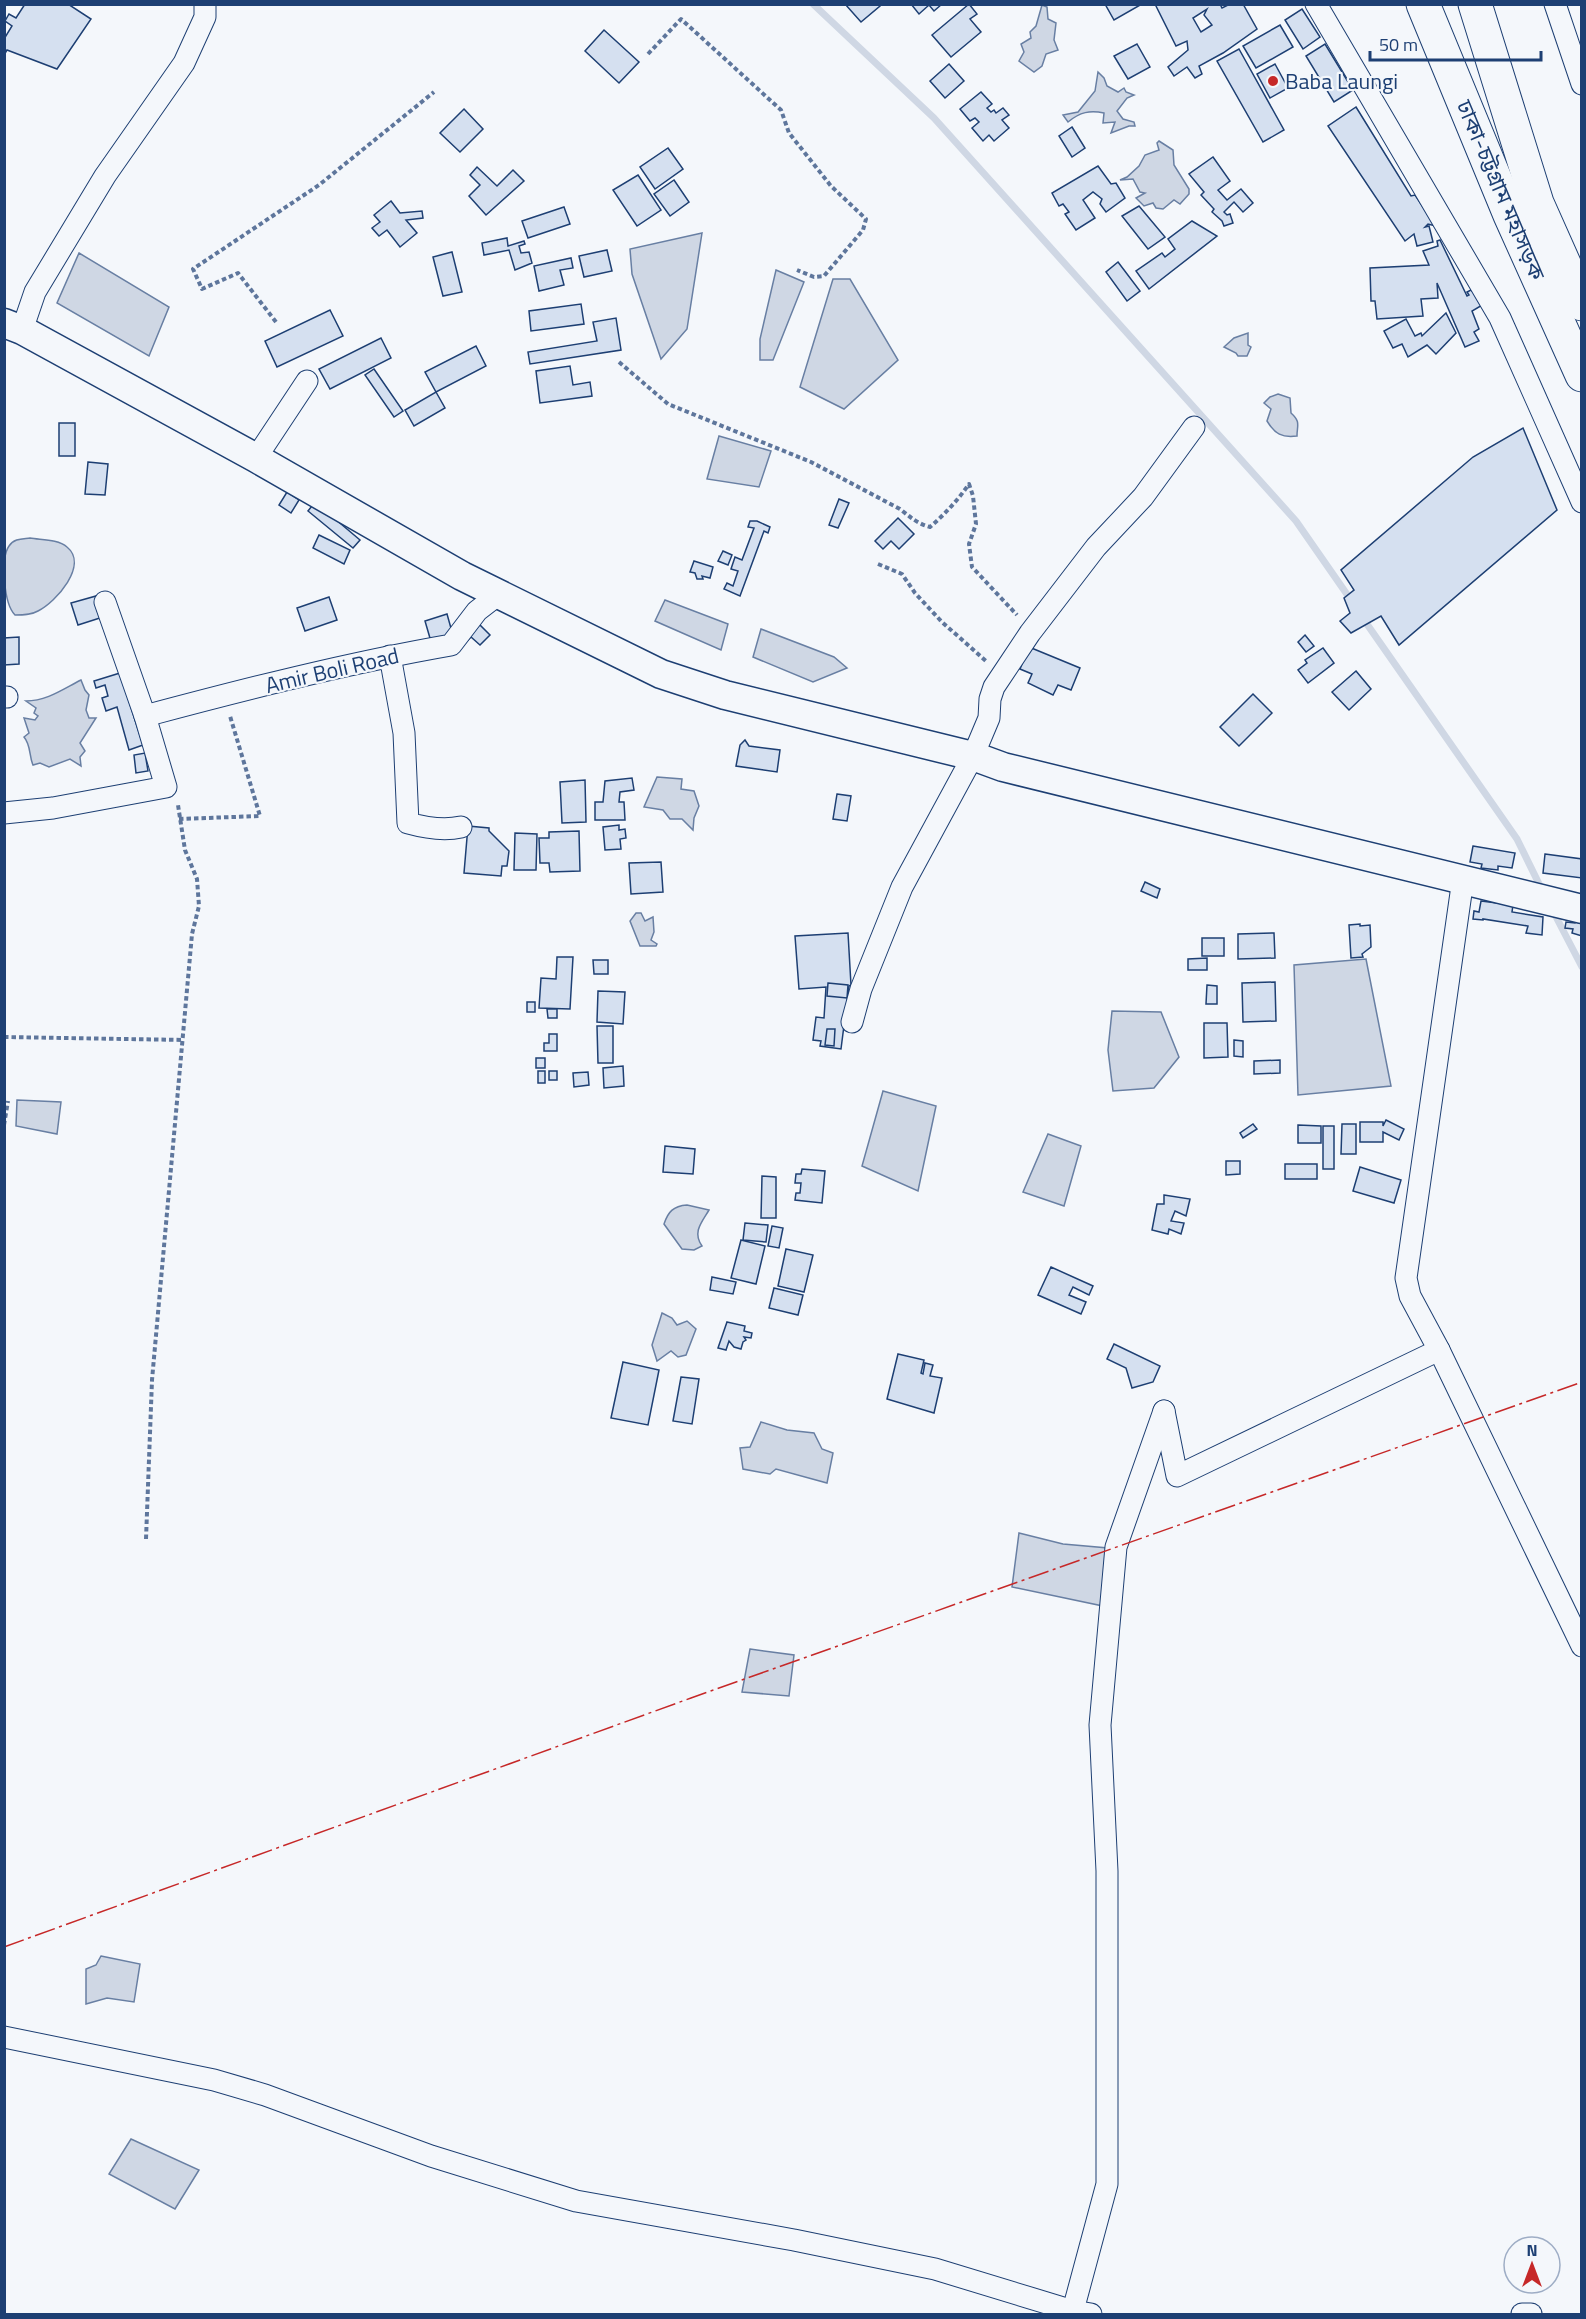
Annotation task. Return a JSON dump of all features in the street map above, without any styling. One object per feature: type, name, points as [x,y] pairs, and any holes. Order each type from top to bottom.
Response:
[{"type":"highway","name":"ঢাকা-চট্টগ্রাম মহাসড়ক","points":[[1423,4],[1510,215],[1581,375]]},
{"type":"highway","name":"ঢাকা-চট্টগ্রাম মহাসড়ক","points":[[1475,4],[1537,203],[1581,304]]},
{"type":"main road","points":[[13,326],[256,458],[462,576],[661,674],[725,695],[973,756],[1003,767],[1581,909]]},
{"type":"street","points":[[13,326],[105,176],[183,63],[205,16],[206,4]]},
{"type":"street","points":[[1316,4],[1500,318],[1581,502]]},
{"type":"street","points":[[1555,4],[1581,84]]},
{"type":"street","points":[[256,458],[307,381]]},
{"type":"street","points":[[852,1022],[861,989],[902,887],[973,756],[989,718],[990,699],[994,687],[1030,633],[1096,547],[1143,497],[1194,427]]},
{"type":"street","name":"Amir Boli Road","points":[[145,716],[390,656],[451,645],[477,611],[499,594]]},
{"type":"street","points":[[4,813],[53,808],[166,787],[145,716],[105,602]]},
{"type":"street","points":[[390,656],[404,733],[408,824],[449,830],[461,827]]},
{"type":"street","points":[[1463,879],[1406,1278],[1410,1296],[1439,1350],[1581,1646]]},
{"type":"street","points":[[4,2037],[214,2080],[431,2156],[576,2201],[794,2240],[935,2269],[1079,2313],[1107,2184],[1107,1871],[1100,1725],[1116,1547],[1164,1411],[1176,1476],[1439,1350]]},
{"type":"street","points":[[1522,2314],[1532,2314]]},
{"type":"path","points":[[648,54],[681,19],[781,110],[789,133],[831,186],[866,219],[863,230],[824,276],[814,277],[797,270]]},
{"type":"path","points":[[276,322],[238,273],[202,289],[193,268],[319,185],[434,92]]},
{"type":"path","points":[[619,362],[668,404],[811,462],[900,509],[923,525],[930,527],[949,510],[969,484],[973,496],[976,524],[969,544],[972,567],[1022,621],[1030,633]]},
{"type":"path","points":[[878,564],[902,574],[915,593],[942,622],[1002,677]]},
{"type":"path","points":[[179,819],[260,816],[224,695]]},
{"type":"path","points":[[146,1539],[152,1380],[165,1221],[192,934],[199,906],[197,879],[185,850],[178,802],[166,787]]},
{"type":"path","points":[[4,1037],[183,1040]]},
{"type":"path","points":[[4,1125],[8,1101]]},
{"type":"shaded area","points":[[1042,5],[1047,7],[1048,19],[1056,23],[1054,40],[1058,50],[1046,54],[1042,66],[1034,72],[1019,61],[1024,52],[1021,44],[1031,38],[1030,32],[1036,26]]},
{"type":"shaded area","points":[[1098,72],[1104,78],[1107,86],[1118,92],[1124,88],[1126,92],[1134,95],[1127,98],[1117,111],[1123,119],[1134,122],[1135,126],[1111,133],[1115,122],[1103,123],[1104,113],[1085,113],[1068,122],[1063,115],[1078,112],[1095,91]]},
{"type":"shaded area","points":[[1159,141],[1173,150],[1174,165],[1189,189],[1189,194],[1180,204],[1174,200],[1163,209],[1156,208],[1153,203],[1144,206],[1136,198],[1145,193],[1140,192],[1133,179],[1120,180],[1139,166],[1145,155],[1159,150],[1157,143]]},
{"type":"shaded area","points":[[702,233],[687,329],[661,359],[632,274],[630,249]]},
{"type":"shaded area","points":[[79,253],[169,307],[149,356],[57,303]]},
{"type":"shaded area","points":[[776,270],[804,282],[773,360],[760,360],[760,339]]},
{"type":"shaded area","points":[[833,279],[850,279],[898,360],[844,409],[800,387]]},
{"type":"shaded area","points":[[1248,333],[1248,345],[1251,347],[1247,356],[1238,356],[1224,347],[1234,338]]},
{"type":"shaded area","points":[[1278,394],[1290,398],[1291,413],[1298,424],[1297,436],[1279,434],[1267,421],[1271,409],[1264,403],[1270,397]]},
{"type":"shaded area","points":[[719,436],[771,451],[759,487],[707,479]]},
{"type":"shaded area","points":[[30,538],[63,544],[73,555],[74,563],[67,582],[53,600],[35,612],[15,615],[8,601],[4,581],[6,552],[13,542]]},
{"type":"shaded area","points":[[665,600],[728,624],[721,650],[655,621]]},
{"type":"shaded area","points":[[761,629],[834,657],[847,668],[813,682],[753,657]]},
{"type":"shaded area","points":[[81,680],[89,695],[86,710],[89,718],[96,718],[80,743],[85,751],[80,757],[81,766],[70,759],[49,767],[40,763],[33,765],[28,743],[24,737],[29,733],[24,718],[35,720],[38,716],[34,713],[36,708],[26,701],[48,697]]},
{"type":"shaded area","points":[[657,777],[682,779],[681,789],[694,791],[699,806],[694,818],[693,830],[682,819],[670,819],[663,810],[644,807]]},
{"type":"shaded area","points":[[636,913],[641,913],[645,921],[653,917],[654,932],[651,940],[657,944],[656,946],[640,946],[630,921]]},
{"type":"shaded area","points":[[1366,959],[1391,1086],[1298,1095],[1294,965]]},
{"type":"shaded area","points":[[1112,1011],[1161,1012],[1179,1057],[1154,1088],[1113,1091],[1108,1050]]},
{"type":"shaded area","points":[[883,1091],[936,1106],[918,1191],[862,1166]]},
{"type":"shaded area","points":[[17,1100],[61,1102],[57,1134],[16,1126]]},
{"type":"shaded area","points":[[1048,1134],[1081,1146],[1064,1206],[1023,1192]]},
{"type":"shaded area","points":[[687,1205],[709,1210],[698,1232],[702,1246],[694,1250],[682,1249],[664,1224],[672,1210]]},
{"type":"shaded area","points":[[662,1313],[672,1318],[677,1325],[687,1321],[696,1329],[686,1355],[678,1357],[671,1351],[657,1361],[652,1345]]},
{"type":"shaded area","points":[[761,1422],[787,1430],[814,1433],[822,1449],[833,1453],[827,1483],[776,1469],[770,1474],[743,1469],[740,1448],[750,1447]]},
{"type":"shaded area","points":[[1019,1533],[1063,1544],[1108,1548],[1103,1606],[1012,1587]]},
{"type":"shaded area","points":[[750,1649],[794,1655],[789,1696],[742,1692]]},
{"type":"shaded area","points":[[101,1956],[140,1964],[134,2002],[107,1998],[86,2004],[86,1969],[96,1965]]},
{"type":"shaded area","points":[[131,2139],[199,2170],[175,2209],[109,2174]]},
{"type":"building","points":[[25,4],[68,4],[91,19],[57,69],[7,50],[4,55],[4,39],[12,26],[5,21],[9,14],[16,18]]},
{"type":"building","points":[[845,4],[879,4],[880,6],[861,22]]},
{"type":"building","points":[[911,4],[942,4],[934,11],[929,5],[919,14]]},
{"type":"building","points":[[969,4],[977,14],[970,19],[981,32],[951,57],[932,35]]},
{"type":"building","points":[[1105,4],[1142,4],[1114,20]]},
{"type":"building","points":[[1155,4],[1220,4],[1222,8],[1230,4],[1243,4],[1257,29],[1223,53],[1199,66],[1202,74],[1195,78],[1187,67],[1174,76],[1168,67],[1188,50],[1187,41],[1176,46]],"holes":[[[1207,9],[1204,15],[1212,25],[1201,32],[1193,18]]]},
{"type":"building","points":[[1302,9],[1320,37],[1303,49],[1285,20]]},
{"type":"building","points":[[1280,25],[1293,47],[1256,68],[1243,46]]},
{"type":"building","points":[[604,30],[639,62],[619,83],[585,51]]},
{"type":"building","points":[[1137,44],[1150,67],[1128,79],[1114,56]]},
{"type":"building","points":[[1325,44],[1353,90],[1334,102],[1306,56]]},
{"type":"building","points":[[1239,49],[1284,130],[1263,142],[1217,61]]},
{"type":"building","points":[[949,64],[964,81],[945,98],[930,81]]},
{"type":"building","name":"Baba Laungi","points":[[1275,64],[1288,88],[1270,98],[1257,74]]},
{"type":"building","points":[[981,92],[992,104],[987,108],[991,112],[994,110],[996,113],[1003,108],[1009,115],[1002,120],[1009,128],[994,141],[989,135],[983,141],[972,128],[979,122],[975,118],[970,121],[960,109]]},
{"type":"building","points":[[1356,107],[1411,196],[1415,195],[1436,226],[1428,224],[1425,227],[1429,226],[1433,242],[1417,246],[1414,234],[1405,241],[1328,126]]},
{"type":"building","points":[[464,109],[483,129],[460,152],[440,133]]},
{"type":"building","points":[[1072,127],[1085,148],[1072,157],[1059,136]]},
{"type":"building","points":[[668,148],[683,169],[655,189],[640,167]]},
{"type":"building","points":[[1213,157],[1230,181],[1218,190],[1227,200],[1241,189],[1253,203],[1243,212],[1234,202],[1224,212],[1227,215],[1230,214],[1233,223],[1224,226],[1212,212],[1214,209],[1201,195],[1204,192],[1189,174]]},
{"type":"building","points":[[1098,166],[1111,184],[1116,183],[1125,198],[1106,212],[1100,204],[1102,199],[1093,192],[1083,200],[1095,218],[1076,230],[1065,214],[1069,212],[1063,204],[1059,206],[1052,193]]},
{"type":"building","points":[[477,167],[497,186],[513,170],[524,181],[486,215],[469,196],[480,185],[470,175]]},
{"type":"building","points":[[638,175],[661,210],[637,226],[613,190]]},
{"type":"building","points":[[674,180],[689,202],[670,216],[654,194]]},
{"type":"building","points":[[391,201],[400,213],[422,211],[423,218],[406,220],[417,233],[400,247],[387,230],[379,236],[372,228],[380,222],[374,215]]},
{"type":"building","points":[[1139,206],[1165,237],[1148,249],[1122,216]]},
{"type":"building","points":[[564,207],[570,224],[528,238],[522,221]]},
{"type":"building","points":[[1192,221],[1217,236],[1149,289],[1136,271],[1162,253],[1165,257],[1175,249],[1168,239]]},
{"type":"building","points":[[507,238],[508,246],[524,241],[525,244],[519,246],[521,253],[529,252],[532,263],[515,270],[509,250],[484,255],[482,243]]},
{"type":"building","points":[[1440,240],[1467,296],[1469,295],[1467,292],[1471,290],[1484,304],[1472,311],[1479,329],[1474,332],[1479,341],[1465,347],[1437,283],[1438,298],[1421,299],[1423,316],[1377,319],[1375,301],[1371,301],[1370,268],[1429,265],[1423,251],[1438,246],[1437,241]]},
{"type":"building","points":[[607,250],[612,271],[584,277],[579,256]]},
{"type":"building","points":[[452,252],[462,292],[443,296],[433,257]]},
{"type":"building","points":[[571,258],[573,268],[560,270],[564,285],[539,291],[534,266]]},
{"type":"building","points":[[1118,262],[1140,291],[1127,301],[1106,272]]},
{"type":"building","points":[[581,304],[584,324],[531,331],[529,311]]},
{"type":"building","points":[[330,310],[343,336],[277,367],[265,341]]},
{"type":"building","points":[[1446,313],[1456,333],[1436,354],[1427,345],[1408,357],[1402,344],[1393,348],[1384,331],[1406,319],[1415,336],[1421,333],[1422,336]]},
{"type":"building","points":[[616,318],[621,350],[530,364],[528,352],[597,341],[593,322]]},
{"type":"building","points":[[381,338],[391,358],[330,389],[319,369]]},
{"type":"building","points":[[476,346],[486,366],[436,392],[425,372]]},
{"type":"building","points":[[570,366],[573,385],[590,382],[592,396],[540,403],[536,371]]},
{"type":"building","points":[[374,369],[403,411],[394,417],[365,375]]},
{"type":"building","points":[[436,392],[445,408],[414,426],[405,410]]},
{"type":"building","points":[[59,423],[75,423],[75,456],[59,456]]},
{"type":"building","points":[[1523,428],[1557,510],[1399,645],[1381,616],[1351,633],[1340,621],[1350,613],[1344,598],[1354,590],[1341,570],[1473,457]]},
{"type":"building","points":[[88,462],[108,464],[105,495],[85,494]]},
{"type":"building","points":[[287,492],[299,500],[291,513],[279,505]]},
{"type":"building","points":[[839,499],[849,503],[838,528],[829,525]]},
{"type":"building","points":[[315,502],[360,540],[353,548],[308,511]]},
{"type":"building","points":[[898,518],[914,534],[899,549],[891,541],[883,549],[875,541]]},
{"type":"building","points":[[750,521],[757,521],[770,527],[768,533],[764,531],[740,596],[724,589],[727,583],[733,586],[738,571],[731,569],[735,557],[742,560],[754,528],[748,527]]},
{"type":"building","points":[[319,535],[350,550],[344,564],[313,548]]},
{"type":"building","points":[[723,551],[732,555],[728,565],[718,561]]},
{"type":"building","points":[[694,561],[713,567],[710,578],[702,576],[703,579],[697,579],[695,573],[690,572]]},
{"type":"building","points":[[96,596],[103,617],[78,625],[71,603]]},
{"type":"building","points":[[329,597],[337,620],[305,631],[297,608]]},
{"type":"building","points":[[447,614],[454,639],[432,645],[425,621]]},
{"type":"building","points":[[476,621],[490,635],[480,645],[471,637],[468,640],[462,634]]},
{"type":"building","points":[[1305,635],[1314,646],[1306,652],[1298,642]]},
{"type":"building","points":[[19,637],[19,664],[4,665],[4,638]]},
{"type":"building","points":[[1029,647],[1080,668],[1071,690],[1058,685],[1053,695],[1028,683],[1032,674],[1020,669]]},
{"type":"building","points":[[1323,648],[1334,663],[1308,683],[1298,670],[1307,663],[1305,660]]},
{"type":"building","points":[[1356,671],[1371,689],[1349,710],[1332,692]]},
{"type":"building","points":[[120,673],[143,745],[129,750],[117,707],[106,711],[102,698],[108,696],[105,685],[96,688],[94,681]]},
{"type":"building","points":[[1253,694],[1272,713],[1239,746],[1220,727]]},
{"type":"building","points":[[745,740],[749,746],[780,750],[777,772],[736,766],[740,745]]},
{"type":"building","points":[[145,753],[148,771],[136,773],[134,755]]},
{"type":"building","points":[[632,778],[634,790],[620,792],[619,802],[624,802],[625,820],[595,820],[595,802],[603,802],[605,781]]},
{"type":"building","points":[[585,780],[586,822],[562,823],[560,782]]},
{"type":"building","points":[[837,794],[851,796],[847,821],[833,819]]},
{"type":"building","points":[[619,825],[619,830],[625,829],[626,838],[620,839],[621,849],[605,850],[603,827]]},
{"type":"building","points":[[468,826],[489,828],[489,831],[509,851],[507,866],[502,866],[501,876],[464,873]]},
{"type":"building","points":[[579,831],[580,871],[550,872],[549,863],[540,863],[539,838],[549,838],[549,832]]},
{"type":"building","points":[[515,833],[537,834],[536,870],[514,870]]},
{"type":"building","points":[[1473,846],[1515,853],[1512,868],[1498,866],[1498,870],[1481,868],[1482,864],[1470,862]]},
{"type":"building","points":[[1545,854],[1582,859],[1582,878],[1543,873]]},
{"type":"building","points":[[661,862],[663,892],[631,894],[629,863]]},
{"type":"building","points":[[1145,882],[1160,889],[1157,898],[1141,891]]},
{"type":"building","points":[[1481,901],[1513,905],[1512,912],[1543,917],[1542,935],[1526,933],[1528,926],[1473,919],[1474,911],[1479,912]]},
{"type":"building","points":[[1576,920],[1582,921],[1582,936],[1572,933],[1573,929],[1565,928],[1566,922],[1575,923]]},
{"type":"building","points":[[1360,924],[1360,926],[1370,925],[1371,947],[1362,954],[1363,957],[1351,958],[1349,925]]},
{"type":"building","points":[[848,933],[851,985],[849,986],[841,1049],[820,1046],[821,1041],[813,1040],[816,1017],[824,1018],[826,987],[799,989],[795,936]]},
{"type":"building","points":[[1274,933],[1275,958],[1238,959],[1238,934]]},
{"type":"building","points":[[1202,938],[1224,938],[1224,956],[1202,956]]},
{"type":"building","points":[[557,957],[573,957],[570,1009],[539,1008],[541,978],[556,979]]},
{"type":"building","points":[[1207,958],[1207,970],[1188,970],[1188,959]]},
{"type":"building","points":[[593,960],[608,960],[608,974],[594,974]]},
{"type":"building","points":[[1275,982],[1276,1021],[1243,1022],[1242,983]]},
{"type":"building","points":[[828,983],[848,985],[847,998],[827,996]]},
{"type":"building","points":[[1207,985],[1217,986],[1217,1004],[1206,1004]]},
{"type":"building","points":[[598,991],[625,992],[623,1024],[597,1022]]},
{"type":"building","points":[[527,1002],[535,1002],[535,1012],[527,1012]]},
{"type":"building","points":[[547,1009],[557,1009],[557,1018],[548,1018]]},
{"type":"building","points":[[1204,1023],[1227,1023],[1228,1057],[1204,1058]]},
{"type":"building","points":[[597,1026],[613,1026],[613,1063],[598,1063]]},
{"type":"building","points":[[827,1029],[835,1029],[834,1046],[825,1045]]},
{"type":"building","points":[[549,1034],[557,1034],[557,1051],[544,1051],[544,1043],[549,1043]]},
{"type":"building","points":[[1234,1040],[1243,1041],[1243,1057],[1234,1056]]},
{"type":"building","points":[[536,1058],[545,1058],[545,1068],[536,1068]]},
{"type":"building","points":[[1280,1060],[1280,1073],[1254,1074],[1254,1061]]},
{"type":"building","points":[[623,1066],[624,1086],[604,1088],[603,1068]]},
{"type":"building","points":[[538,1071],[545,1071],[545,1083],[538,1083]]},
{"type":"building","points":[[549,1071],[557,1071],[557,1080],[549,1080]]},
{"type":"building","points":[[588,1072],[589,1085],[574,1087],[573,1073]]},
{"type":"building","points":[[1386,1120],[1404,1129],[1399,1140],[1383,1132],[1383,1142],[1360,1142],[1360,1122],[1383,1122],[1383,1126]]},
{"type":"building","points":[[1253,1124],[1257,1129],[1243,1138],[1240,1133]]},
{"type":"building","points":[[1342,1124],[1356,1124],[1356,1154],[1341,1154]]},
{"type":"building","points":[[1298,1125],[1321,1126],[1321,1143],[1298,1143]]},
{"type":"building","points":[[1323,1126],[1334,1126],[1334,1169],[1323,1169]]},
{"type":"building","points":[[665,1146],[695,1149],[693,1174],[663,1172]]},
{"type":"building","points":[[1226,1161],[1240,1161],[1240,1174],[1226,1175]]},
{"type":"building","points":[[1285,1164],[1317,1164],[1317,1179],[1285,1179]]},
{"type":"building","points":[[1360,1167],[1401,1180],[1394,1203],[1353,1191]]},
{"type":"building","points":[[802,1169],[825,1171],[822,1203],[795,1200],[796,1193],[800,1193],[801,1183],[795,1183],[796,1174],[801,1174]]},
{"type":"building","points":[[762,1176],[776,1177],[776,1218],[761,1218]]},
{"type":"building","points":[[1164,1195],[1190,1199],[1186,1216],[1175,1211],[1171,1221],[1184,1223],[1181,1234],[1169,1229],[1168,1234],[1152,1230],[1157,1204],[1164,1204]]},
{"type":"building","points":[[745,1223],[768,1225],[766,1242],[743,1240]]},
{"type":"building","points":[[772,1226],[783,1228],[779,1248],[768,1246]]},
{"type":"building","points":[[741,1240],[765,1246],[756,1284],[731,1278]]},
{"type":"building","points":[[786,1249],[813,1255],[804,1292],[778,1286]]},
{"type":"building","points":[[1051,1267],[1093,1286],[1089,1295],[1073,1287],[1069,1295],[1086,1302],[1081,1314],[1038,1295]]},
{"type":"building","points":[[712,1277],[736,1282],[733,1294],[710,1290]]},
{"type":"building","points":[[774,1288],[803,1295],[798,1315],[769,1308]]},
{"type":"building","points":[[727,1322],[745,1326],[744,1331],[752,1333],[751,1338],[744,1337],[746,1340],[741,1349],[734,1347],[729,1341],[726,1350],[718,1348]]},
{"type":"building","points":[[1114,1344],[1160,1366],[1153,1382],[1132,1388],[1126,1368],[1107,1359]]},
{"type":"building","points":[[898,1354],[924,1360],[921,1373],[923,1374],[925,1363],[933,1365],[930,1376],[942,1378],[934,1413],[887,1399]]},
{"type":"building","points":[[623,1362],[659,1370],[648,1425],[611,1418]]},
{"type":"building","points":[[681,1377],[699,1379],[692,1424],[673,1421]]},
{"type":"waterway","points":[[813,4],[934,118],[1296,521],[1353,603]]},
{"type":"waterway","points":[[1362,617],[1517,839],[1542,890]]},
{"type":"waterway","points":[[1553,911],[1582,967]]},
{"type":"power","points":[[4,1947],[691,1698],[1582,1382]]},
{"type":"place","name":"Baba Laungi","points":[[1273,81]]}]
